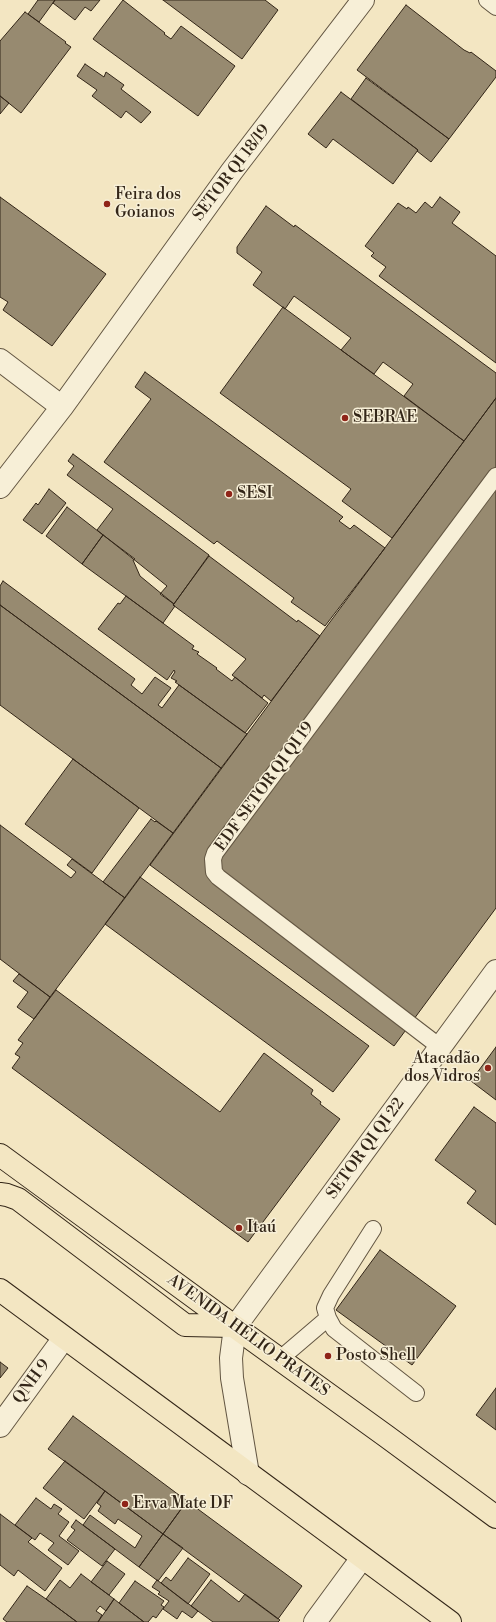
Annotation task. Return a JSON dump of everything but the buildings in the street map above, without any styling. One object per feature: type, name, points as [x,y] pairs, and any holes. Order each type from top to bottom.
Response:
[{"type":"main road","name":"AVENIDA HÉLIO PRATES","points":[[0,1155],[496,1517]]},
{"type":"main road","points":[[0,1194],[18,1199],[185,1325],[234,1326]]},
{"type":"main road","points":[[0,1290],[450,1622]]},
{"type":"street","name":"SETOR QI 18/19","points":[[0,487],[62,408],[232,171],[363,0]]},
{"type":"street","points":[[0,360],[62,408]]},
{"type":"street","name":"SETOR QI QI 22","points":[[234,1326],[496,971]]},
{"type":"street","points":[[234,1326],[231,1358],[232,1378],[248,1474]]},
{"type":"street","name":"QNH 9","points":[[0,1426],[64,1338]]},
{"type":"street","points":[[315,1622],[362,1558]]},
{"type":"lane","points":[[487,0],[496,7]]},
{"type":"lane","name":"EDF SETOR QI QI 19","points":[[440,1047],[218,877],[214,872],[213,860],[219,847],[496,476]]},
{"type":"lane","points":[[373,1229],[331,1295],[325,1308],[334,1329],[416,1393]]},
{"type":"lane","points":[[280,1359],[328,1318]]},
{"type":"place","name":"Feira dos Goianos","points":[[107,204]]},
{"type":"place","name":"SEBRAE","points":[[345,418]]},
{"type":"place","name":"SESI","points":[[229,494]]},
{"type":"place","name":"Atacadão dos Vidros","points":[[488,1068]]},
{"type":"place","name":"Itaú","points":[[239,1228]]},
{"type":"place","name":"Posto Shell","points":[[328,1356]]},
{"type":"place","name":"Erva Mate DF","points":[[125,1504]]}]
